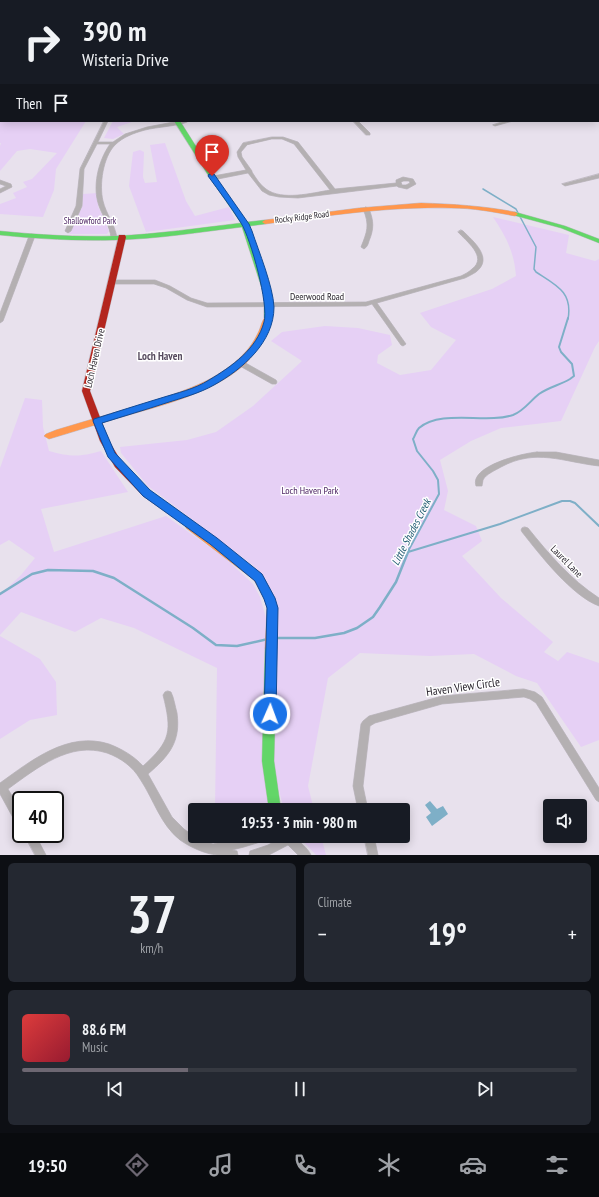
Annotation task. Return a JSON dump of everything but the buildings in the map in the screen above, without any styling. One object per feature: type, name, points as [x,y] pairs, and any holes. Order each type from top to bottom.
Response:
[{"type":"street","points":[[68,231],[79,206],[82,169],[106,122]]},
{"type":"street","points":[[49,436],[183,395],[211,383],[240,363],[254,349],[269,322],[270,306],[265,284],[245,224],[213,177],[181,122],[139,130],[113,143],[107,152],[100,169],[100,201],[113,231],[118,237]]},
{"type":"street","points":[[356,122],[368,134]]},
{"type":"street","points":[[495,125],[507,122]]},
{"type":"street","points":[[334,191],[299,147],[287,139],[272,138],[242,146],[240,149],[239,154],[263,189],[273,195],[286,196],[334,191],[398,184]]},
{"type":"street","points":[[95,143],[113,143]]},
{"type":"street","points":[[213,177],[249,169]]},
{"type":"street","points":[[565,184],[599,176]]},
{"type":"street","points":[[0,182],[9,185],[9,187],[0,191]]},
{"type":"street","name":"Rocky Ridge Road","points":[[0,233],[68,238],[118,237],[245,224],[366,209],[430,204],[452,204],[492,209],[538,219],[563,226],[599,241]]},
{"type":"street","points":[[364,247],[372,227],[371,219],[366,209]]},
{"type":"street","name":"Deerwood Road","points":[[112,282],[155,282],[168,287],[189,299],[207,305],[270,306],[374,303],[463,277],[475,270],[480,263],[480,254],[474,245],[461,232]]},
{"type":"street","points":[[0,321],[2,308],[32,236]]},
{"type":"street","name":"Loch Haven Drive","points":[[118,237],[112,282],[86,391],[112,455],[146,493],[213,541],[258,577],[270,598],[272,608],[272,652],[268,761],[273,803]]},
{"type":"street","points":[[374,303],[403,344]]},
{"type":"street","points":[[240,363],[274,382]]},
{"type":"street","points":[[479,484],[480,477],[484,474],[508,460],[524,456],[549,454],[599,463]]},
{"type":"street","name":"Laurel Lane","points":[[525,530],[554,566],[599,602]]},
{"type":"street","name":"Haven View Circle","points":[[362,803],[358,786],[366,724],[372,719],[442,700],[524,693],[539,700],[599,797]]},
{"type":"street","points":[[142,773],[164,753],[170,743],[174,725],[174,716],[168,695]]},
{"type":"street","points":[[12,807],[1,789],[50,755],[72,746],[99,745],[116,751],[134,763],[142,773],[172,826],[189,840],[199,845],[233,855]]},
{"type":"street","points":[[34,843],[41,855]]},
{"type":"street","points":[[213,849],[240,843]]},
{"type":"street","points":[[254,855],[271,849],[280,843]]},
{"type":"street","points":[[294,843],[306,855]]},
{"type":"street","points":[[370,843],[373,855]]},
{"type":"green space","points":[[0,122],[85,122],[56,169],[54,190],[43,217],[0,214],[0,204],[16,198],[13,193],[27,187],[23,182],[32,179],[57,153],[30,149],[17,151],[0,171]]},
{"type":"green space","points":[[112,122],[132,122],[117,127],[124,134],[113,139],[104,138]]},
{"type":"green space","points":[[165,143],[186,201],[195,216],[229,207],[235,220],[146,232],[129,186],[133,152],[140,150],[144,152],[143,177],[145,183],[157,182],[150,145]]},
{"type":"green space","name":"Shallowford Park","points":[[98,193],[98,206],[109,231],[107,234],[69,234],[82,207],[83,194]]},
{"type":"green space","name":"Loch Haven Park","points":[[493,217],[569,235],[566,253],[595,261],[599,259],[599,341],[561,421],[501,428],[471,441],[440,460],[448,491],[444,510],[476,526],[482,541],[462,556],[501,598],[553,642],[544,652],[558,661],[567,652],[599,663],[599,740],[581,747],[537,683],[516,676],[474,654],[430,656],[360,653],[328,678],[308,786],[312,803],[282,803],[274,771],[266,582],[255,567],[148,486],[121,453],[120,447],[187,440],[216,432],[253,406],[302,361],[271,341],[282,332],[325,326],[358,328],[390,335],[392,345],[378,355],[377,363],[400,375],[431,370],[456,340],[431,327],[420,313],[492,289],[516,276],[509,245]]},
{"type":"green space","points":[[25,398],[42,400],[43,427],[49,451],[75,456],[101,451],[128,492],[41,509],[54,552],[166,516],[225,558],[253,584],[260,597],[266,618],[263,757],[267,803],[215,803],[217,668],[134,628],[101,618],[75,632],[21,612],[0,635],[0,595],[21,575],[35,558],[9,540],[0,545],[0,468]]},
{"type":"green space","points":[[0,636],[40,659],[56,682],[57,715],[30,720],[0,739]]},
{"type":"green space","points":[[305,843],[323,843],[326,855],[316,855]]},
{"type":"water","points":[[430,801],[437,809],[443,806],[448,814],[432,826],[426,817],[431,813],[425,805]]},
{"type":"waterway","name":"Little Shades Creek","points":[[483,189],[516,209],[536,247],[534,269],[561,290],[568,302],[568,319]]},
{"type":"waterway","name":"Little Shades Creek","points":[[407,553],[439,494],[438,480],[433,471],[417,451],[413,439],[418,429],[428,422],[439,419],[490,418],[513,415],[527,406],[543,392],[570,379],[574,376],[572,364],[561,352],[559,347],[568,318]]},
{"type":"waterway","points":[[276,638],[315,638],[344,633],[357,628],[373,617],[380,607],[396,582],[408,552],[500,524],[562,501],[570,501],[575,503],[599,526]]},
{"type":"waterway","name":"Little Shades Creek","points":[[0,594],[32,574],[48,570],[93,571],[114,578],[193,628],[216,645],[237,646],[268,639]]},
{"type":"traffic: fast","points":[[178,122],[213,178],[245,224],[268,295],[268,318]]},
{"type":"traffic: fast","points":[[515,214],[563,227],[599,241]]},
{"type":"traffic: fast","points":[[0,233],[29,236],[116,238],[172,234],[265,222]]},
{"type":"traffic: fast","points":[[271,648],[268,761],[274,803]]},
{"type":"traffic: slow","points":[[265,222],[327,213],[421,205],[484,208],[515,214]]},
{"type":"traffic: slow","points":[[49,436],[168,400],[206,384],[241,363],[254,349],[263,332],[268,318]]},
{"type":"traffic: slow","points":[[190,525],[258,577],[270,599],[272,608],[271,648]]},
{"type":"traffic: jam","points":[[122,237],[86,391],[105,441],[118,464],[146,493],[190,525]]},
{"type":"district","name":"Loch Haven","points":[[160,356]]},
{"type":"route","points":[[212,176],[245,224],[265,284],[270,306],[269,322],[263,335],[254,349],[240,363],[211,383],[183,395],[97,421],[105,441],[118,464],[146,493],[213,541],[258,577],[270,598],[272,608],[270,714]]}]
